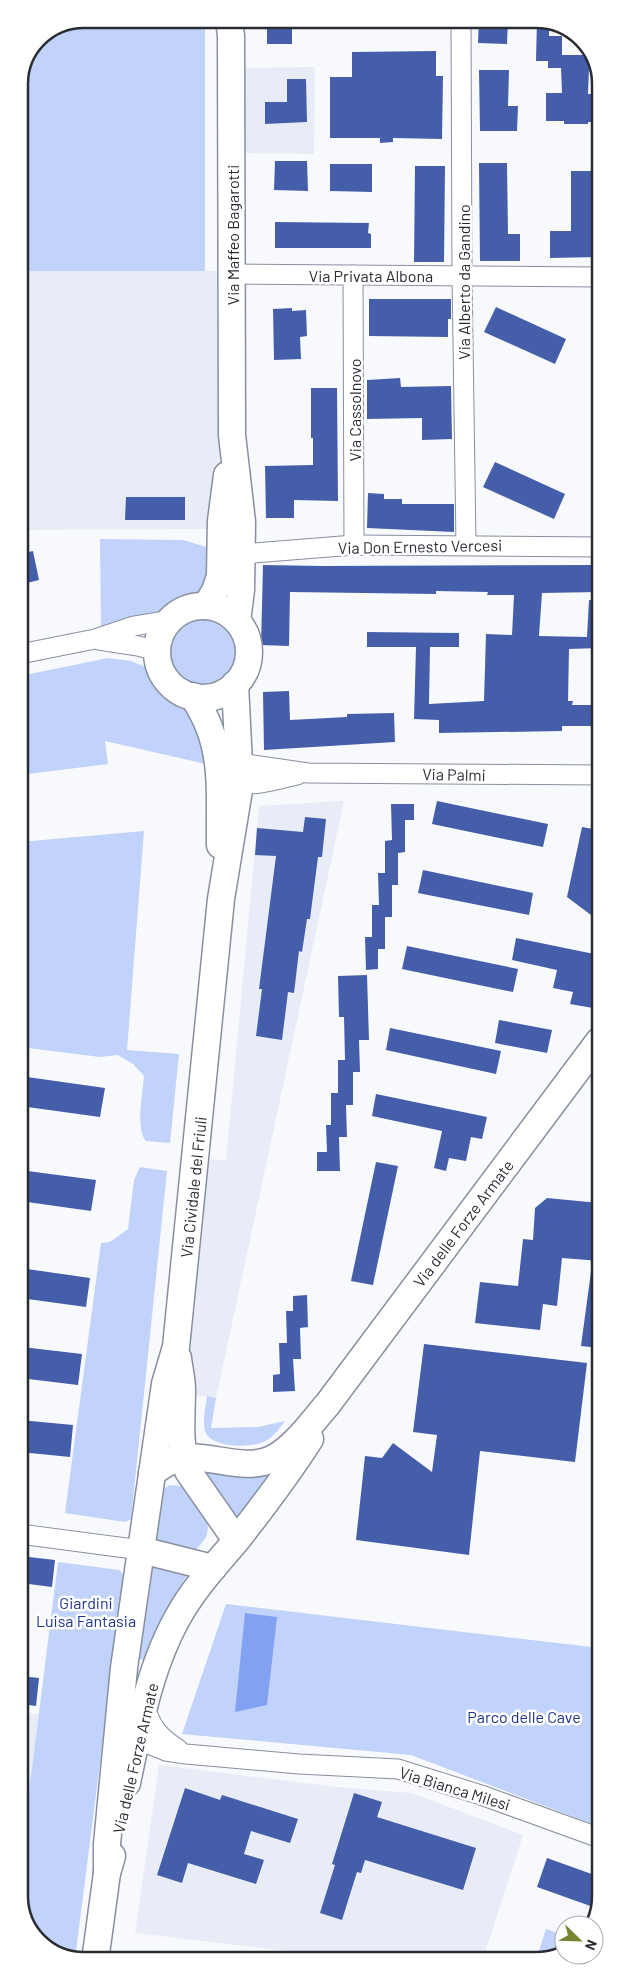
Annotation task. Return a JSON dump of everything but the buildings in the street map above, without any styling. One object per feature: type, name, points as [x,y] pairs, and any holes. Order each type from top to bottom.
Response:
[{"type":"street","name":"Via Maffeo Bagarotti","points":[[231,28],[232,435],[242,522],[239,608],[236,621]]},
{"type":"street","name":"Via Alberto da Gandino","points":[[461,28],[466,545]]},
{"type":"street","name":"Via Privata Albona","points":[[233,274],[592,277]]},
{"type":"street","name":"Via Cassolnovo","points":[[353,275],[354,545]]},
{"type":"street","name":"Via Maffeo Bagarotti","points":[[206,606],[215,591],[220,576],[221,521],[232,435]]},
{"type":"street","name":"Via Don Ernesto Vercesi","points":[[242,554],[354,545],[592,547]]},
{"type":"street","points":[[206,606],[222,610],[236,621],[245,634],[249,651],[246,668],[235,684],[218,695],[208,697],[183,693],[169,682],[160,668],[158,651],[161,634],[170,620],[184,610],[206,606]]},
{"type":"street","points":[[28,652],[95,639],[134,626],[170,620]]},
{"type":"street","points":[[95,639],[158,651]]},
{"type":"street","name":"Via Cividale del Friuli","points":[[152,1473],[164,1384],[176,1347],[221,900],[218,805],[234,775],[235,684]]},
{"type":"street","name":"Via Cividale del Friuli","points":[[193,696],[209,727],[217,753],[234,775]]},
{"type":"street","name":"Via Palmi","points":[[234,775],[259,784],[308,773],[592,775]]},
{"type":"street","name":"Via delle Forze Armate","points":[[107,1873],[107,1844],[124,1668],[152,1473],[163,1464],[183,1458],[258,1463],[271,1460],[285,1451],[328,1405],[592,1050]]},
{"type":"street","points":[[176,1347],[182,1386],[181,1443],[183,1458],[188,1470],[236,1540]]},
{"type":"street","name":"Via delle Forze Armate","points":[[96,1952],[107,1873],[115,1844],[136,1739],[144,1707],[169,1635],[181,1610],[294,1464],[316,1429],[328,1405]]},
{"type":"street","points":[[28,1535],[141,1550],[213,1568]]},
{"type":"street","points":[[124,1668],[130,1681],[132,1693],[128,1722],[136,1739]]},
{"type":"street","name":"Via Bianca Milesi","points":[[144,1707],[157,1733],[166,1742],[186,1754]]},
{"type":"street","name":"Via Bianca Milesi","points":[[136,1739],[166,1751],[186,1754],[299,1764],[398,1769],[481,1795],[592,1835]]},
{"type":"shaded area","points":[[315,67],[314,154],[236,153],[235,68]]},
{"type":"shaded area","points":[[28,271],[232,271],[220,529],[28,530]]},
{"type":"shaded area","points":[[344,801],[216,1398],[182,1393],[200,1158],[226,1161],[259,806]]},
{"type":"shaded area","points":[[28,1713],[39,1714],[28,1800]]},
{"type":"shaded area","points":[[159,1765],[337,1787],[412,1793],[523,1835],[485,1952],[296,1952],[135,1933]]},
{"type":"green space","points":[[84,28],[205,28],[205,271],[28,271],[29,73],[37,53],[53,37],[62,32]]},
{"type":"green space","points":[[100,539],[183,540],[213,549],[203,594],[186,599],[165,612],[101,629]]},
{"type":"green space","points":[[211,614],[224,620],[235,631],[241,644],[239,667],[224,684],[211,690],[195,690],[182,684],[167,667],[165,644],[171,631],[188,616]]},
{"type":"green space","points":[[108,658],[131,661],[148,668],[158,687],[172,699],[190,708],[200,725],[206,764],[105,741],[108,764],[28,774],[28,674]]},
{"type":"green space","points":[[144,831],[127,1050],[179,1054],[170,1143],[146,1141],[143,1135],[140,1119],[144,1076],[133,1064],[118,1055],[100,1057],[28,1048],[28,841]]},
{"type":"green space","points":[[140,1167],[167,1171],[131,1519],[125,1522],[65,1513],[101,1243],[110,1242],[128,1229],[134,1180]]},
{"type":"green space","points":[[207,1396],[216,1398],[211,1428],[258,1427],[285,1421],[272,1437],[266,1441],[243,1446],[224,1444],[209,1437],[205,1431],[204,1419]]},
{"type":"green space","points":[[278,1467],[239,1523],[203,1469]]},
{"type":"green space","points":[[169,1485],[182,1486],[205,1515],[208,1529],[206,1537],[194,1552],[157,1542],[153,1529],[159,1493]]},
{"type":"green space","points":[[151,1560],[189,1572],[163,1615],[146,1660],[136,1659]]},
{"type":"green space","name":"Giardini Luisa Fantasia","points":[[58,1562],[119,1570],[124,1575],[76,1951],[66,1950],[50,1941],[41,1933],[29,1911],[28,1800]]},
{"type":"green space","name":"Parco delle Cave","points":[[226,1604],[592,1647],[592,1824],[411,1755],[182,1734]]},
{"type":"green space","points":[[546,1929],[554,1932],[554,1949],[539,1952]]},
{"type":"water","points":[[245,1613],[277,1617],[267,1705],[235,1712]]}]
